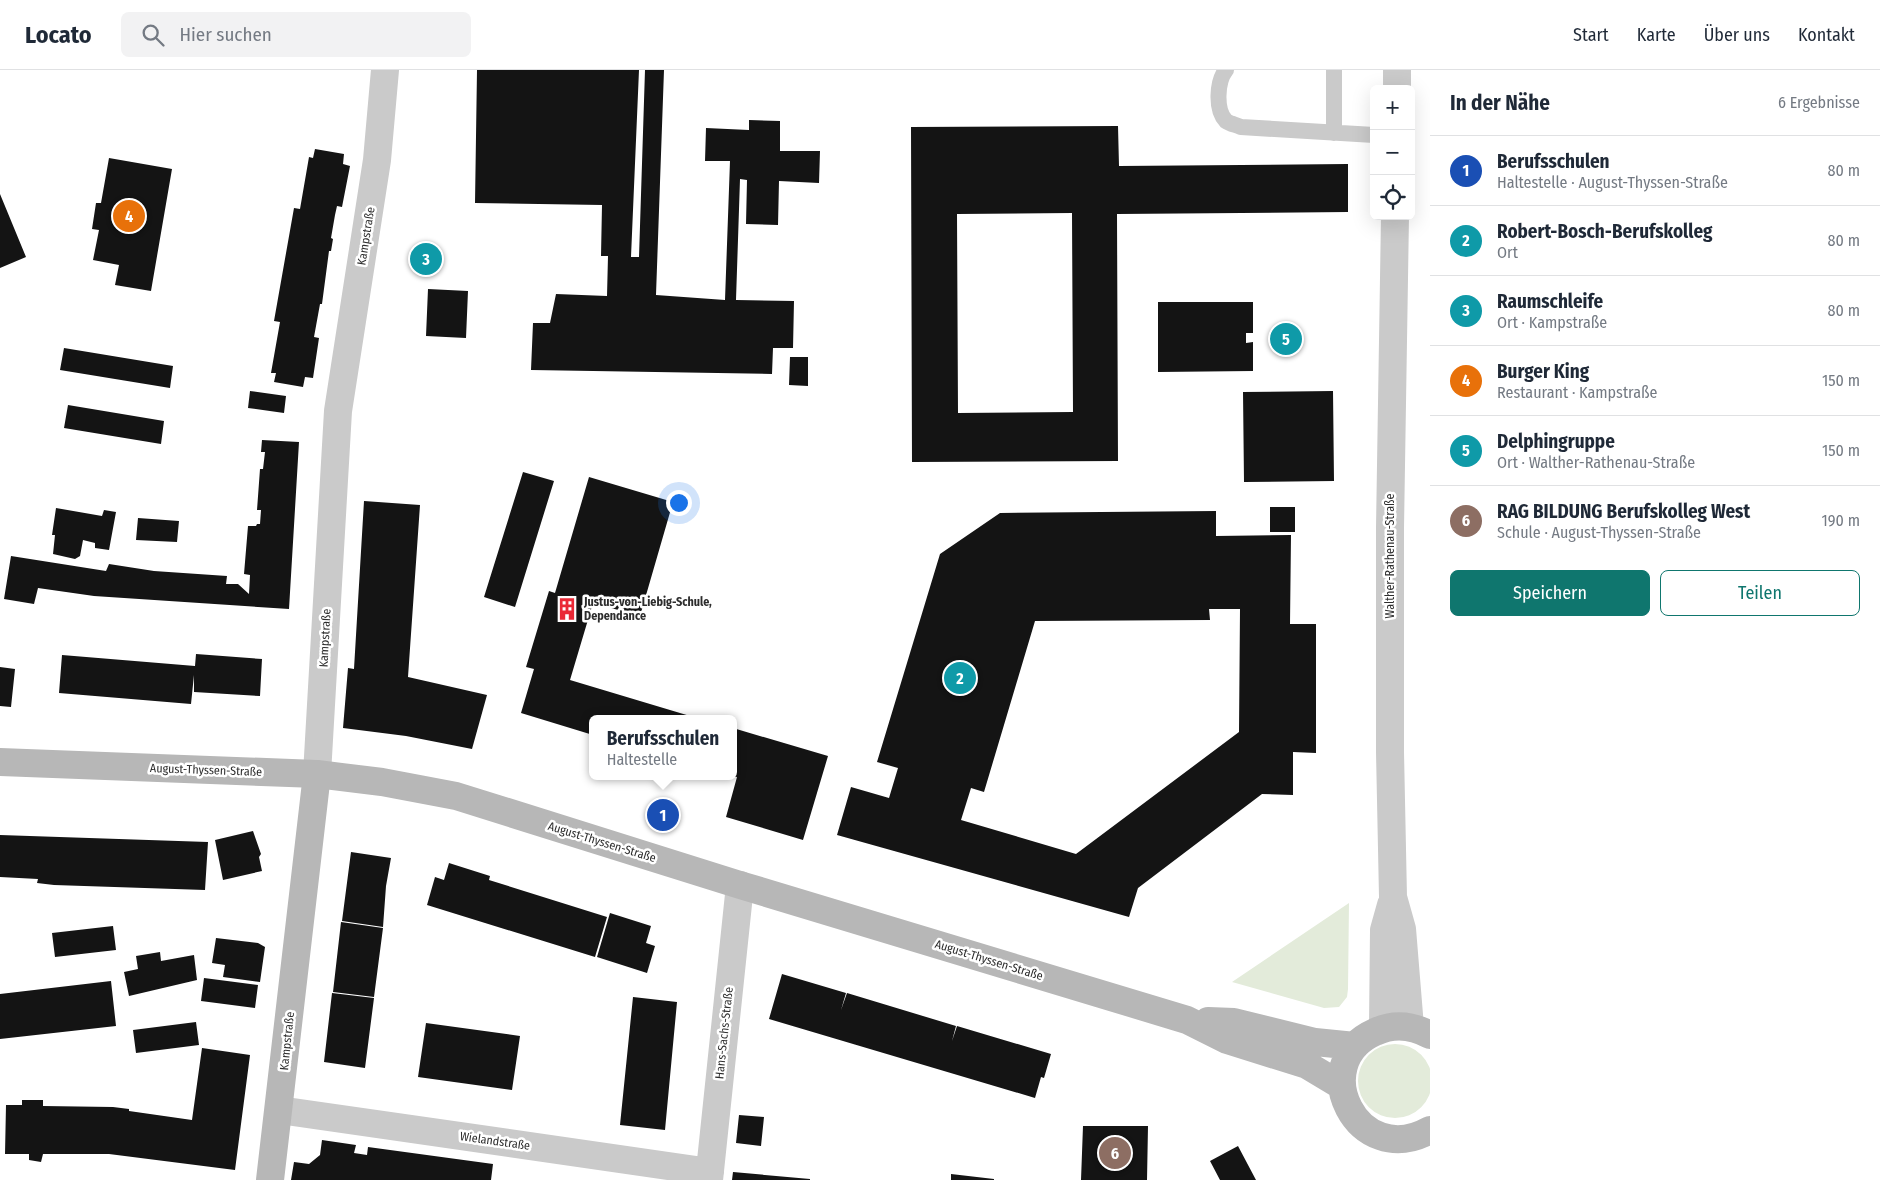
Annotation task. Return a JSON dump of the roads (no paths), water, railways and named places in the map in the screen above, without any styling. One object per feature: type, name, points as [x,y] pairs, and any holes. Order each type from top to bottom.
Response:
[{"type":"street","name":"Kampstraße","points":[[376,70],[383,97]]},
{"type":"street","name":"Kampstraße","points":[[270,1180],[316,774],[338,411],[377,160],[385,70]]},
{"type":"street","points":[[1397,70],[1397,85]]},
{"type":"street","name":"Walther-Rathenau-Straße","points":[[1395,220],[1390,528],[1390,752],[1393,896],[1402,929],[1420,1031]]},
{"type":"street","name":"August-Thyssen-Straße","points":[[0,762],[316,774],[382,782],[456,796],[740,885],[1186,1020],[1227,1040],[1307,1065],[1342,1086]]},
{"type":"street","name":"Hans-Sachs-Straße","points":[[710,1176],[740,885]]},
{"type":"street","name":"Walther-Rathenau-Straße","points":[[1383,1028],[1384,930],[1393,896]]},
{"type":"street","name":"August-Thyssen-Straße","points":[[1186,1020],[1234,1022],[1315,1042],[1355,1046]]},
{"type":"street","points":[[1420,1031],[1383,1028],[1368,1035],[1355,1046],[1347,1058],[1342,1086],[1346,1105],[1356,1121],[1371,1133],[1389,1139],[1405,1140],[1430,1130]]},
{"type":"street","name":"Wielandstraße","points":[[279,1110],[710,1176]]},
{"type":"lane","points":[[1226,70],[1219,98],[1221,112],[1227,121],[1241,127],[1370,135]]},
{"type":"lane","points":[[1334,70],[1334,133]]},
{"type":"place","name":"Burger King","points":[[129,216]]},
{"type":"place","name":"Raumschleife","points":[[426,259]]},
{"type":"place","name":"Delphingruppe","points":[[1286,339]]},
{"type":"place","name":"Justus-von-Liebig-Schule, Dependance","points":[[567,609]]},
{"type":"place","name":"Robert-Bosch-Berufskolleg","points":[[960,678]]},
{"type":"place","name":"Berufsschulen","points":[[663,815]]},
{"type":"place","name":"RAG BILDUNG Berufskolleg West","points":[[1115,1153]]}]
